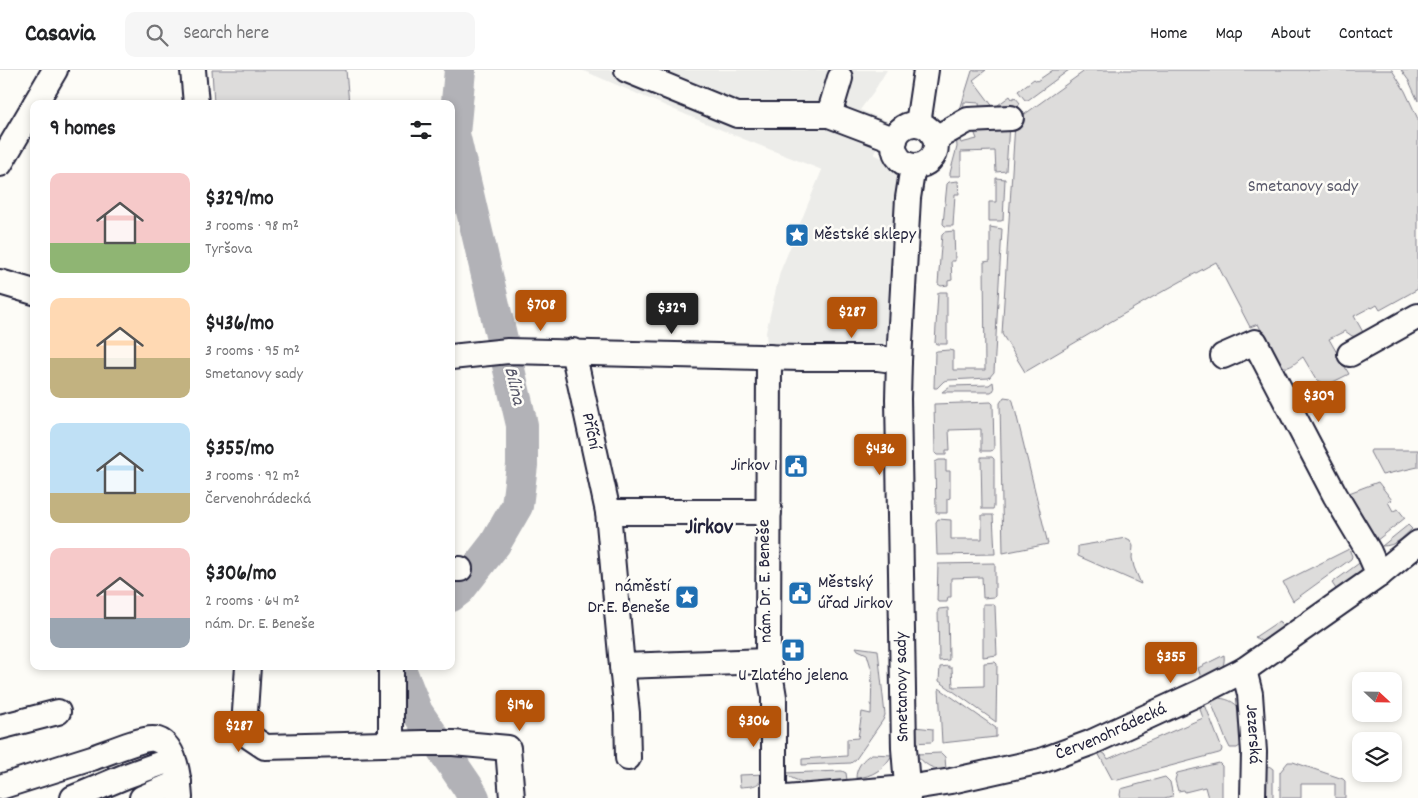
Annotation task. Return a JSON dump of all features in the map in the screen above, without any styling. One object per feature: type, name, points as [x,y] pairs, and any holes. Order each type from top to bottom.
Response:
[{"type":"street","points":[[37,100],[55,70]]},
{"type":"street","points":[[194,70],[196,100]]},
{"type":"street","points":[[627,70],[737,115],[829,115],[895,140]]},
{"type":"street","points":[[926,70],[927,131],[937,145],[932,158],[926,163],[920,166],[906,164],[900,160],[894,147],[897,134],[906,126],[927,131],[968,120],[1012,118]]},
{"type":"street","points":[[829,115],[840,78]]},
{"type":"street","points":[[0,164],[30,112]]},
{"type":"street","name":"Smetanovy sady","points":[[907,793],[904,748],[898,409],[908,198],[913,166]]},
{"type":"street","points":[[0,282],[30,291]]},
{"type":"street","points":[[1350,354],[1418,316]]},
{"type":"street","points":[[1223,356],[1255,342],[1335,495],[1369,552],[1379,575]]},
{"type":"street","points":[[455,357],[502,351],[573,351],[802,358],[878,358],[899,361]]},
{"type":"street","name":"Příční","points":[[573,351],[608,512]]},
{"type":"street","points":[[769,512],[770,357]]},
{"type":"street","points":[[608,512],[627,713],[628,758]]},
{"type":"street","name":"nám. Dr. E. Beneše","points":[[608,512],[769,512],[768,661],[774,697],[774,798]]},
{"type":"street","name":"Červenohrádecká","points":[[786,798],[907,793],[1049,758],[1090,743],[1244,670],[1379,575],[1418,543]]},
{"type":"street","name":"nám. Dr. E. Beneše","points":[[622,666],[768,661]]},
{"type":"street","points":[[248,670],[244,727],[250,737],[265,747],[453,743],[508,748],[512,798]]},
{"type":"street","points":[[391,670],[391,743]]},
{"type":"street","name":"Jezerská","points":[[1244,670],[1250,694],[1254,752],[1254,798]]},
{"type":"street","points":[[0,727],[58,712]]},
{"type":"street","points":[[0,787],[144,740],[154,739],[166,745],[173,759],[180,790],[142,798]]},
{"type":"street","points":[[73,798],[173,759]]},
{"type":"shaded area","points":[[582,70],[887,70],[860,110],[887,121],[874,154],[892,163],[899,177],[889,331],[886,341],[882,346],[876,349],[767,350],[766,332],[780,272],[822,170],[731,134]]},
{"type":"green space","points":[[212,70],[346,70],[349,100],[214,100]]},
{"type":"green space","points":[[986,70],[973,80],[994,108],[1010,96],[1012,99],[1015,97],[1020,103],[1017,107],[1008,113],[980,115],[979,103],[964,102],[963,115],[958,116],[972,71]]},
{"type":"green space","points":[[1053,70],[1069,70],[1028,100],[1025,100],[1018,91],[1034,79],[1037,81]]},
{"type":"green space","name":"Smetanovy sady","points":[[1086,70],[1392,70],[1405,91],[1418,119],[1418,289],[1380,310],[1377,305],[1354,316],[1364,334],[1358,337],[1352,336],[1345,331],[1329,339],[1349,374],[1327,385],[1316,379],[1303,357],[1287,367],[1277,362],[1258,324],[1250,327],[1216,262],[1025,372],[1002,334],[1015,123]]},
{"type":"green space","points":[[1401,70],[1418,70],[1418,101],[1409,81]]},
{"type":"green space","points":[[1009,124],[1006,171],[996,172],[995,151],[961,152],[961,176],[950,176],[957,147],[956,132],[961,143],[977,139],[972,126]]},
{"type":"green space","points":[[996,178],[1005,179],[1003,220],[989,221],[989,202],[996,202]]},
{"type":"green space","points":[[958,181],[959,194],[955,194],[953,226],[945,226],[943,224],[947,184]]},
{"type":"green space","points":[[990,227],[1002,229],[994,372],[989,378],[949,380],[934,388],[935,352],[937,351],[953,351],[953,370],[985,370],[984,262],[990,261]]},
{"type":"green space","points":[[954,231],[955,261],[951,261],[952,280],[948,281],[948,285],[941,286],[938,284],[942,234]]},
{"type":"green space","points":[[947,292],[947,344],[935,343],[938,293]]},
{"type":"green space","points":[[993,382],[994,390],[991,392],[942,392],[950,386],[989,385]]},
{"type":"green space","points":[[1004,397],[1011,398],[1013,401],[1048,544],[1003,553],[1000,403]]},
{"type":"green space","points":[[991,402],[993,404],[994,449],[991,451],[981,451],[981,429],[949,430],[950,450],[946,450],[946,455],[937,455],[935,453],[934,404]]},
{"type":"green space","points":[[1371,450],[1418,450],[1418,467],[1382,475],[1370,452]]},
{"type":"green space","points":[[981,457],[992,457],[994,459],[993,509],[982,509]]},
{"type":"green space","points":[[946,460],[946,471],[950,471],[950,498],[947,499],[947,513],[936,512],[935,462]]},
{"type":"green space","points":[[1378,482],[1392,500],[1388,502],[1393,511],[1398,509],[1405,518],[1376,541],[1370,534],[1349,493]]},
{"type":"green space","points":[[982,515],[993,515],[995,554],[937,555],[936,522],[938,519],[951,520],[951,539],[982,539]]},
{"type":"green space","points":[[1408,525],[1412,529],[1402,538],[1391,545],[1382,546]]},
{"type":"green space","points":[[1126,538],[1130,540],[1133,546],[1132,558],[1141,584],[1078,556],[1078,546]]},
{"type":"green space","points":[[1349,549],[1352,556],[1351,559],[1293,601],[1283,582]]},
{"type":"green space","points":[[1362,561],[1359,576],[1339,590],[1336,589],[1332,583]]},
{"type":"green space","points":[[995,563],[994,597],[983,598],[982,577],[951,578],[951,597],[948,597],[947,602],[937,601],[938,564]]},
{"type":"green space","points":[[983,604],[993,604],[995,606],[997,655],[983,657]]},
{"type":"green space","points":[[948,608],[949,660],[939,661],[938,610]]},
{"type":"green space","points":[[1279,621],[1282,631],[1267,643],[1255,637]]},
{"type":"green space","points":[[856,647],[878,650],[885,715],[883,720],[856,759],[851,763],[802,765],[802,759],[847,756],[847,739],[858,738],[862,712],[871,714],[872,671],[867,654]]},
{"type":"green space","points":[[1224,655],[1221,669],[1202,681],[1198,668]]},
{"type":"green space","points":[[995,662],[997,664],[996,722],[939,681],[940,667],[949,666],[949,668],[952,668],[953,687],[984,686],[984,663]]},
{"type":"green space","points":[[939,688],[996,728],[996,737],[942,743]]},
{"type":"green space","points":[[1210,699],[1230,701],[1241,710],[1244,743],[1237,748],[1230,748],[1226,740]]},
{"type":"green space","points":[[1204,702],[1222,749],[1221,752],[1118,780],[1112,779],[1096,749],[1105,754],[1108,759],[1203,718],[1200,707]]},
{"type":"green space","points":[[914,727],[933,729],[933,741],[913,743]]},
{"type":"green space","points":[[941,753],[945,757],[946,770],[929,766],[916,754]]},
{"type":"green space","points":[[872,754],[892,755],[877,771],[867,776],[856,778],[861,764]]},
{"type":"green space","points":[[1288,762],[1343,779],[1345,781],[1345,798],[1335,798],[1335,784],[1301,784],[1301,798],[1280,798],[1280,772]]},
{"type":"green space","points":[[1219,763],[1222,766],[1222,798],[1208,798],[1205,787],[1185,792],[1184,790],[1178,791],[1175,780],[1177,773]]},
{"type":"green space","points":[[1269,766],[1273,769],[1273,798],[1263,798],[1264,768]]},
{"type":"green space","points":[[842,771],[846,773],[847,780],[822,783],[806,783],[791,778],[784,773]]},
{"type":"green space","points":[[766,774],[755,785],[740,787],[739,775]]},
{"type":"green space","points":[[1165,777],[1170,782],[1173,796],[1164,798],[1121,798],[1121,789]]},
{"type":"waterway","name":"Bílina","points":[[455,123],[460,70]]},
{"type":"waterway","name":"Bílina","points":[[455,138],[522,425],[522,465],[517,506],[495,544],[455,593]]},
{"type":"waterway","name":"Bílina","points":[[401,670],[417,712],[474,798]]},
{"type":"place","name":"Městské sklepy","points":[[797,235]]},
{"type":"place","name":"Jirkov 1","points":[[796,466]]},
{"type":"place","name":"Městský úřad Jirkov","points":[[800,593]]},
{"type":"place","name":"náměstí Dr.E. Beneše","points":[[687,597]]},
{"type":"place","name":"U Zlatého jelena","points":[[793,650]]},
{"type":"district","name":"Jirkov","points":[[709,528]]}]
